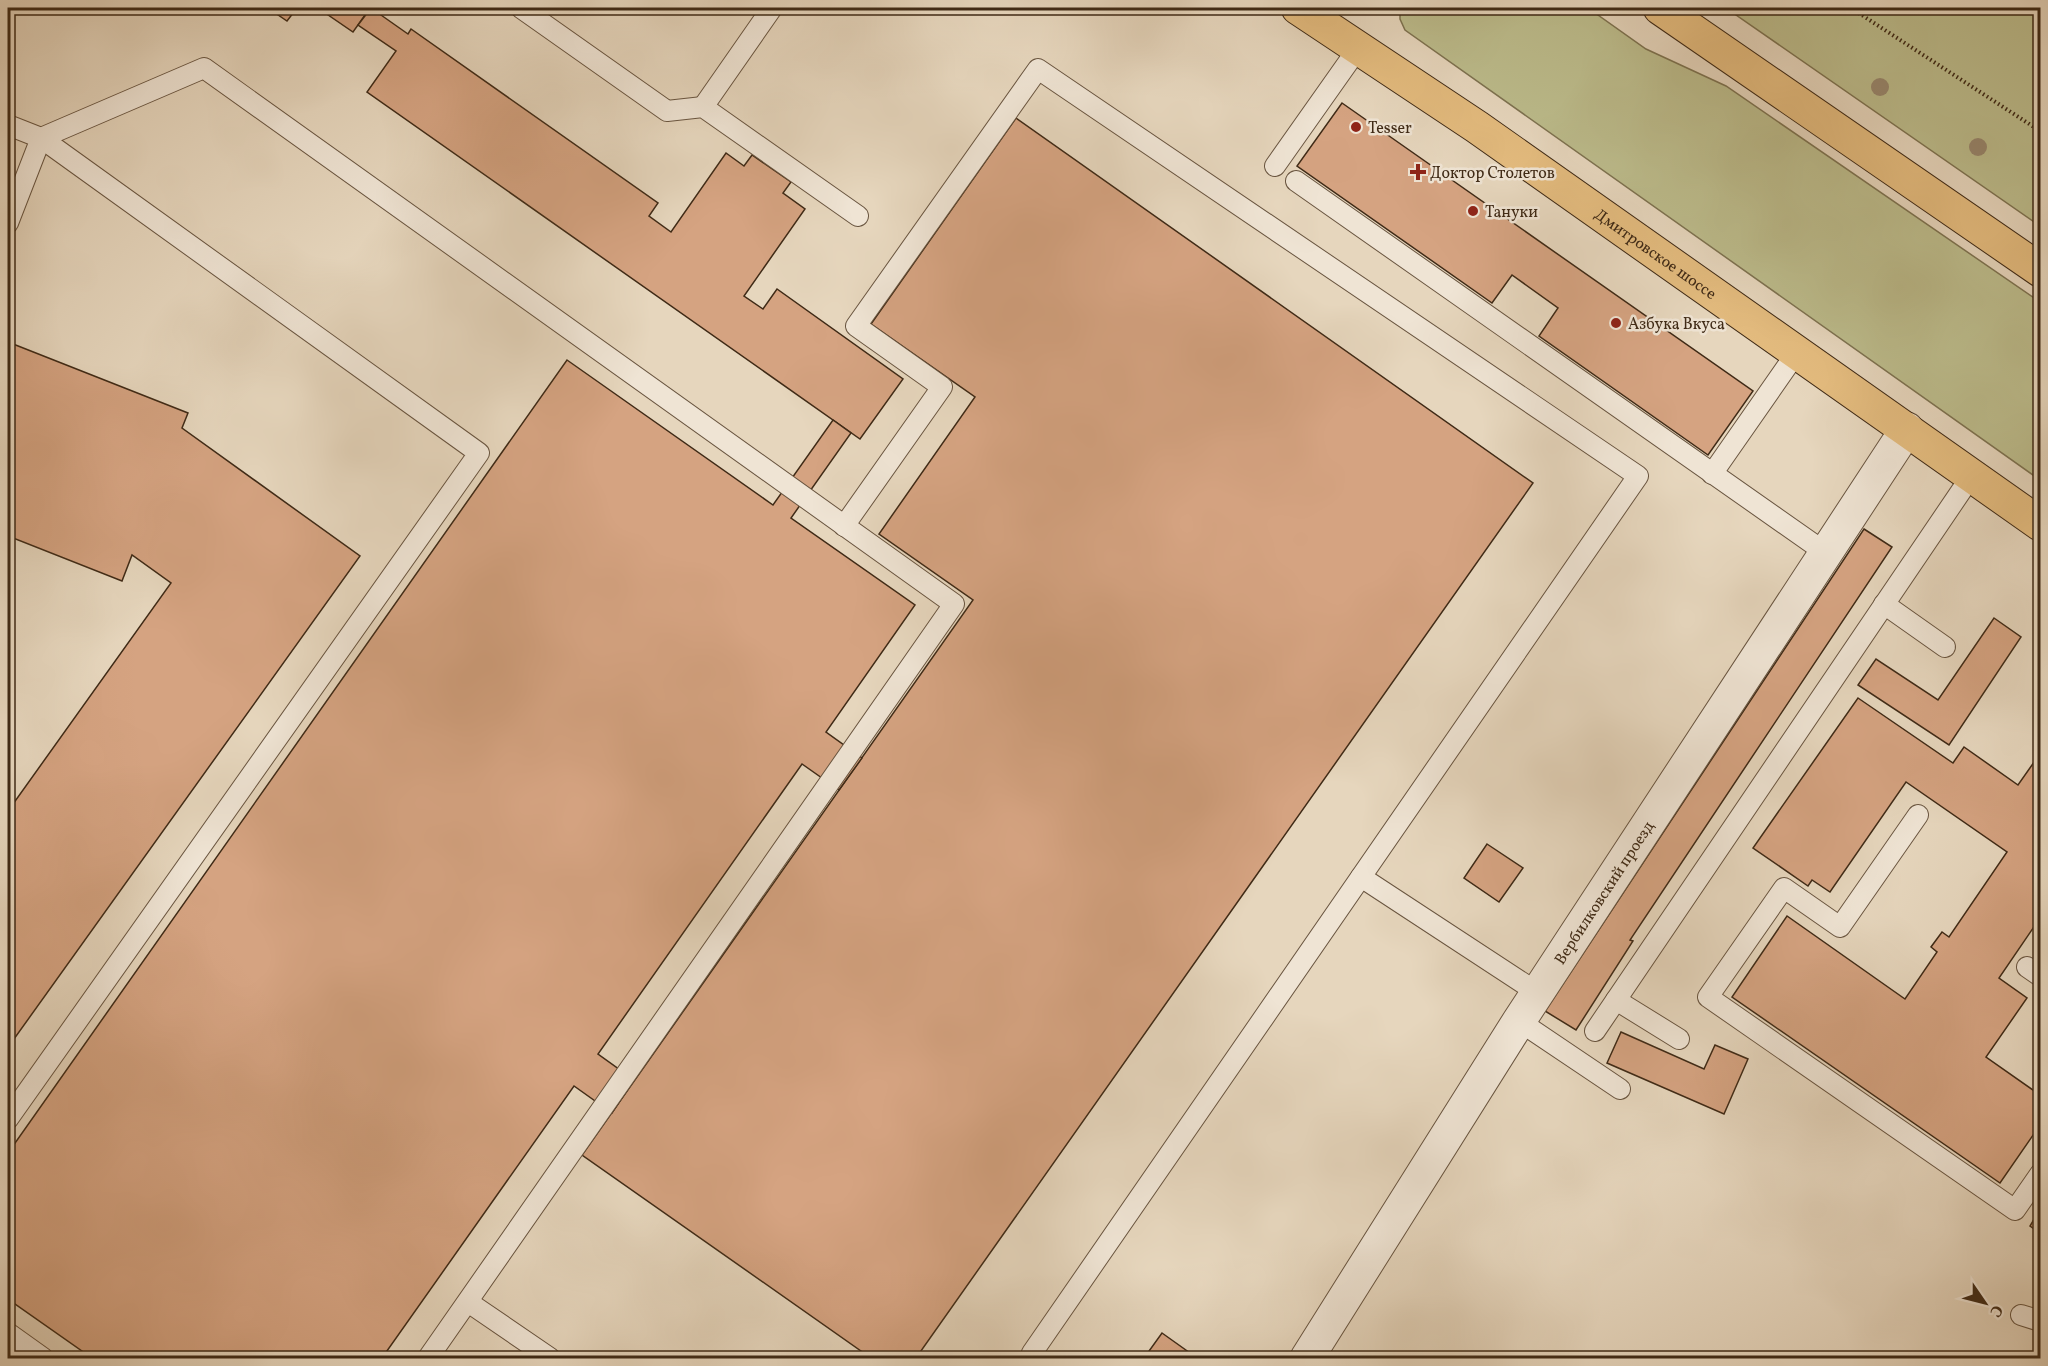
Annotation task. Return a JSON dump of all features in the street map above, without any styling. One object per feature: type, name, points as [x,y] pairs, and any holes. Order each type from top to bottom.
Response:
[{"type":"main road","name":"Дмитровское шоссе","points":[[1298,8],[1487,134],[2040,524]]},
{"type":"main road","points":[[1660,8],[2040,270]]},
{"type":"street","name":"Вербилковский проезд","points":[[1307,1359],[1519,1021],[1907,429]]},
{"type":"lane","points":[[521,8],[667,111],[703,107],[858,216]]},
{"type":"lane","points":[[703,107],[772,8]]},
{"type":"lane","points":[[1275,166],[1359,47]]},
{"type":"lane","points":[[8,223],[41,138],[204,68],[954,604],[428,1359]]},
{"type":"lane","points":[[844,526],[942,387],[856,326],[1038,69],[1638,476],[1032,1353],[1035,1359]]},
{"type":"lane","points":[[8,125],[41,138],[479,453],[8,1119]]},
{"type":"lane","points":[[1296,181],[1826,553]]},
{"type":"lane","points":[[1712,474],[1797,352]]},
{"type":"lane","points":[[1595,1031],[1972,475]]},
{"type":"lane","points":[[1884,604],[1945,647]]},
{"type":"lane","points":[[1918,815],[1840,927],[1784,888],[1708,997],[2015,1210],[2040,1174]]},
{"type":"lane","points":[[1361,877],[1538,993]]},
{"type":"lane","points":[[1616,1000],[1679,1039]]},
{"type":"lane","points":[[1519,1021],[1620,1089]]},
{"type":"lane","points":[[468,1302],[550,1359]]},
{"type":"lane","points":[[2021,1315],[2040,1321]]},
{"type":"lane","points":[[8,1333],[43,1359]]},
{"type":"path","points":[[1851,8],[2040,131]]},
{"type":"green space","points":[[1400,8],[1588,8],[1646,49],[1726,86],[2040,302],[2040,480],[1405,30],[1400,19]]},
{"type":"green space","points":[[1726,8],[2035,8],[2040,11],[2040,226]]},
{"type":"building","points":[[268,8],[297,8],[287,21]]},
{"type":"building","points":[[318,8],[370,8],[353,32]]},
{"type":"building","points":[[371,8],[408,34],[411,29],[658,203],[649,216],[671,232],[726,153],[744,166],[752,155],[791,182],[783,193],[805,209],[744,296],[763,309],[777,289],[903,379],[860,439],[367,92],[396,51],[358,25]]},
{"type":"building","points":[[1342,103],[1753,391],[1708,455],[1539,336],[1558,308],[1512,275],[1492,303],[1297,166]]},
{"type":"building","points":[[1016,118],[1533,483],[916,1358],[871,1358],[582,1155],[973,600],[879,534],[975,397],[871,324]]},
{"type":"building","points":[[8,342],[188,413],[182,428],[360,556],[9,1046],[8,811],[171,583],[132,555],[122,581],[8,536]]},
{"type":"building","points":[[567,360],[773,505],[833,420],[851,433],[791,518],[915,605],[826,732],[862,758],[839,790],[802,764],[598,1054],[634,1080],[612,1113],[574,1086],[382,1358],[92,1358],[8,1299],[8,1153]]},
{"type":"building","points":[[1864,529],[1892,547],[1630,940],[1633,941],[1576,1030],[1545,1011]]},
{"type":"building","points":[[1994,618],[2021,637],[1949,745],[1858,685],[1876,659],[1938,700]]},
{"type":"building","points":[[1858,698],[1953,763],[1964,747],[2018,785],[2040,756],[2040,918],[1999,978],[2027,998],[1986,1057],[2040,1095],[2040,1125],[2000,1183],[1732,997],[1787,916],[1905,999],[1937,952],[1931,947],[1942,932],[1949,937],[2007,852],[1906,782],[1830,892],[1812,880],[1808,886],[1753,848]]},
{"type":"building","points":[[1487,844],[1523,868],[1499,902],[1464,878]]},
{"type":"building","points":[[1621,1032],[1704,1069],[1715,1045],[1748,1059],[1724,1114],[1607,1063]]},
{"type":"building","points":[[2040,1209],[2040,1233],[2030,1226]]},
{"type":"building","points":[[1162,1333],[1197,1358],[1144,1358]]},
{"type":"place","name":"Tesser","points":[[1356,127]]},
{"type":"place","name":"Доктор Столетов","points":[[1418,172]]},
{"type":"place","name":"Тануки","points":[[1473,211]]},
{"type":"place","name":"Азбука Вкуса","points":[[1616,323]]}]
